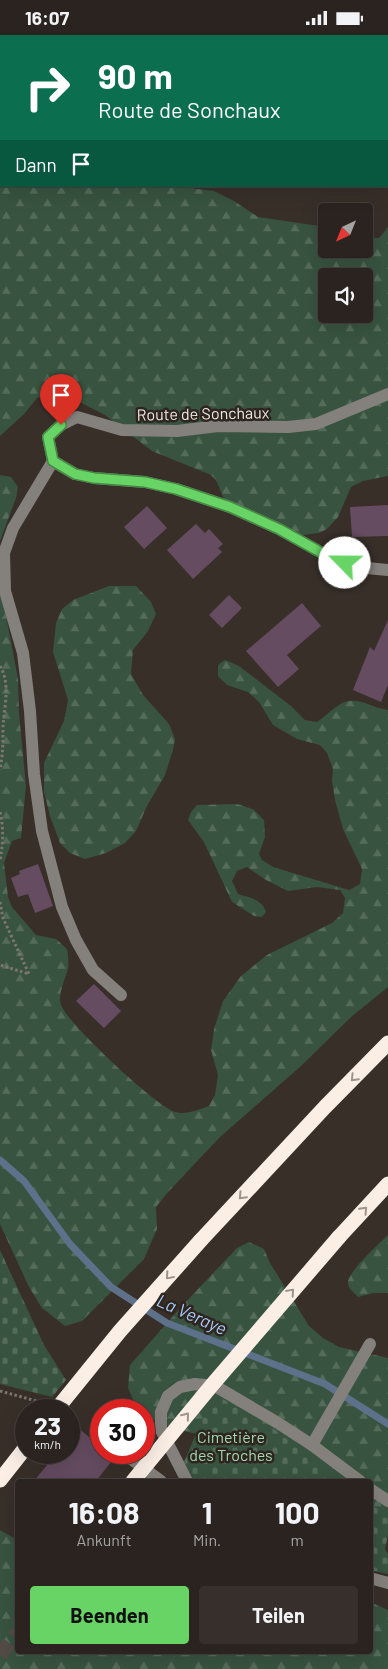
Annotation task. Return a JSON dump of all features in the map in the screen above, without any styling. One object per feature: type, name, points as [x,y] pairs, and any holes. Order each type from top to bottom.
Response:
[{"type":"highway","points":[[57,1399],[201,1240],[325,1107],[388,1043]]},
{"type":"highway","points":[[135,1479],[218,1377],[339,1237],[388,1184]]},
{"type":"highway","points":[[3,1477],[15,1461]]},
{"type":"street","name":"Route de Sonchaux","points":[[53,461],[48,437],[61,425],[77,417],[122,430],[177,431],[218,426],[288,427],[316,424],[388,394]]},
{"type":"street","points":[[121,995],[93,970],[76,940],[62,907],[42,831],[23,653],[4,591],[4,553],[13,528],[32,494],[53,461],[75,474],[94,478],[145,482],[185,492],[230,507],[279,529],[331,558],[367,568],[388,570]]},
{"type":"street","points":[[312,1445],[370,1343]]},
{"type":"street","points":[[186,1479],[161,1430],[161,1412],[168,1396],[180,1387],[195,1384],[216,1386],[312,1445],[357,1479]]},
{"type":"street","points":[[137,1464],[158,1479]]},
{"type":"street","points":[[373,1491],[388,1501]]},
{"type":"street","points":[[373,1579],[388,1583]]},
{"type":"path","points":[[0,666],[7,689],[3,728],[4,749],[0,770]]},
{"type":"path","points":[[0,812],[3,824],[3,845],[0,861]]},
{"type":"path","points":[[0,902],[3,918],[28,973],[0,965]]},
{"type":"path","points":[[0,1391],[25,1399]]},
{"type":"green space","points":[[0,187],[182,187],[214,191],[234,201],[258,217],[318,226],[318,258],[373,258],[373,238],[379,238],[388,227],[388,476],[363,481],[351,487],[338,517],[327,529],[319,533],[303,535],[252,521],[237,513],[223,497],[216,480],[211,475],[152,451],[105,415],[74,399],[51,395],[37,398],[24,414],[0,436]]},
{"type":"green space","points":[[0,475],[11,477],[18,487],[16,498],[0,541]]},
{"type":"green space","points":[[0,584],[18,679],[19,713],[26,786],[21,838],[12,841],[4,863],[8,897],[12,907],[36,935],[56,939],[67,949],[68,968],[60,1001],[67,1015],[95,1046],[132,1081],[175,1112],[188,1112],[209,1106],[215,1095],[218,1075],[211,1050],[214,1029],[223,1001],[241,976],[267,955],[332,923],[343,913],[345,898],[340,890],[317,887],[288,891],[266,880],[247,867],[237,871],[232,881],[238,894],[262,904],[266,912],[262,917],[254,916],[232,902],[204,842],[188,820],[191,812],[197,805],[237,804],[253,809],[264,820],[265,837],[259,854],[262,860],[273,867],[349,890],[360,884],[362,869],[343,829],[335,800],[332,781],[333,769],[327,753],[320,745],[297,739],[273,725],[259,702],[248,692],[227,685],[218,676],[218,665],[225,660],[239,666],[291,706],[305,720],[317,722],[339,705],[351,701],[388,710],[388,987],[351,1017],[301,1066],[220,1137],[156,1207],[157,1229],[144,1259],[82,1321],[65,1326],[42,1308],[29,1287],[0,1224]]},
{"type":"green space","points":[[109,586],[136,586],[151,602],[156,614],[148,631],[133,650],[131,674],[143,695],[169,724],[175,739],[165,775],[147,806],[136,831],[125,843],[106,853],[85,859],[70,853],[60,843],[44,792],[44,763],[64,721],[68,700],[53,652],[56,623],[62,609],[73,600]]},
{"type":"green space","points":[[388,1235],[388,1293],[373,1293],[358,1297],[348,1284],[349,1279],[371,1251]]},
{"type":"green space","points":[[249,1242],[264,1249],[270,1263],[309,1326],[323,1338],[339,1347],[388,1358],[388,1532],[373,1516],[373,1479],[324,1479],[209,1436],[183,1431],[158,1422],[155,1420],[155,1399],[133,1399],[128,1388],[130,1365],[237,1248]]},
{"type":"green space","points":[[0,1250],[44,1345],[66,1380],[52,1397],[0,1384]]},
{"type":"green space","name":"Cimetière des Troches","points":[[213,1394],[262,1420],[339,1479],[193,1479],[184,1462]]},
{"type":"green space","points":[[373,1505],[388,1517],[388,1535],[385,1549],[388,1554],[388,1574],[373,1571]]},
{"type":"green space","points":[[0,1530],[15,1539],[15,1654],[373,1654],[373,1603],[388,1610],[388,1669],[0,1669]]},
{"type":"building","points":[[388,505],[388,536],[352,537],[350,507]]},
{"type":"building","points":[[147,506],[167,528],[144,549],[124,527]]},
{"type":"building","points":[[196,524],[205,533],[209,529],[223,544],[218,548],[222,552],[193,579],[167,550]]},
{"type":"building","points":[[229,595],[242,608],[222,628],[209,615]]},
{"type":"building","points":[[302,603],[321,626],[287,655],[299,669],[278,687],[246,651]]},
{"type":"building","points":[[388,620],[388,685],[381,702],[353,690],[370,647],[374,651]]},
{"type":"building","points":[[38,864],[53,906],[35,913],[28,894],[18,897],[11,878],[20,874],[19,871]]},
{"type":"building","points":[[94,984],[121,1011],[104,1028],[76,1001]]},
{"type":"building","points":[[80,1430],[90,1438],[90,1464],[109,1464],[98,1479],[36,1479],[48,1464],[80,1464]]},
{"type":"waterway","name":"La Veraye","points":[[0,1160],[24,1181],[70,1244],[111,1287],[167,1323],[325,1384],[388,1424]]},
{"type":"tunnel","points":[[0,1655],[15,1636]]},
{"type":"route","points":[[61,425],[48,437],[53,461],[75,474],[94,478],[145,482],[176,489],[230,507],[279,529],[331,558],[345,563]]}]
